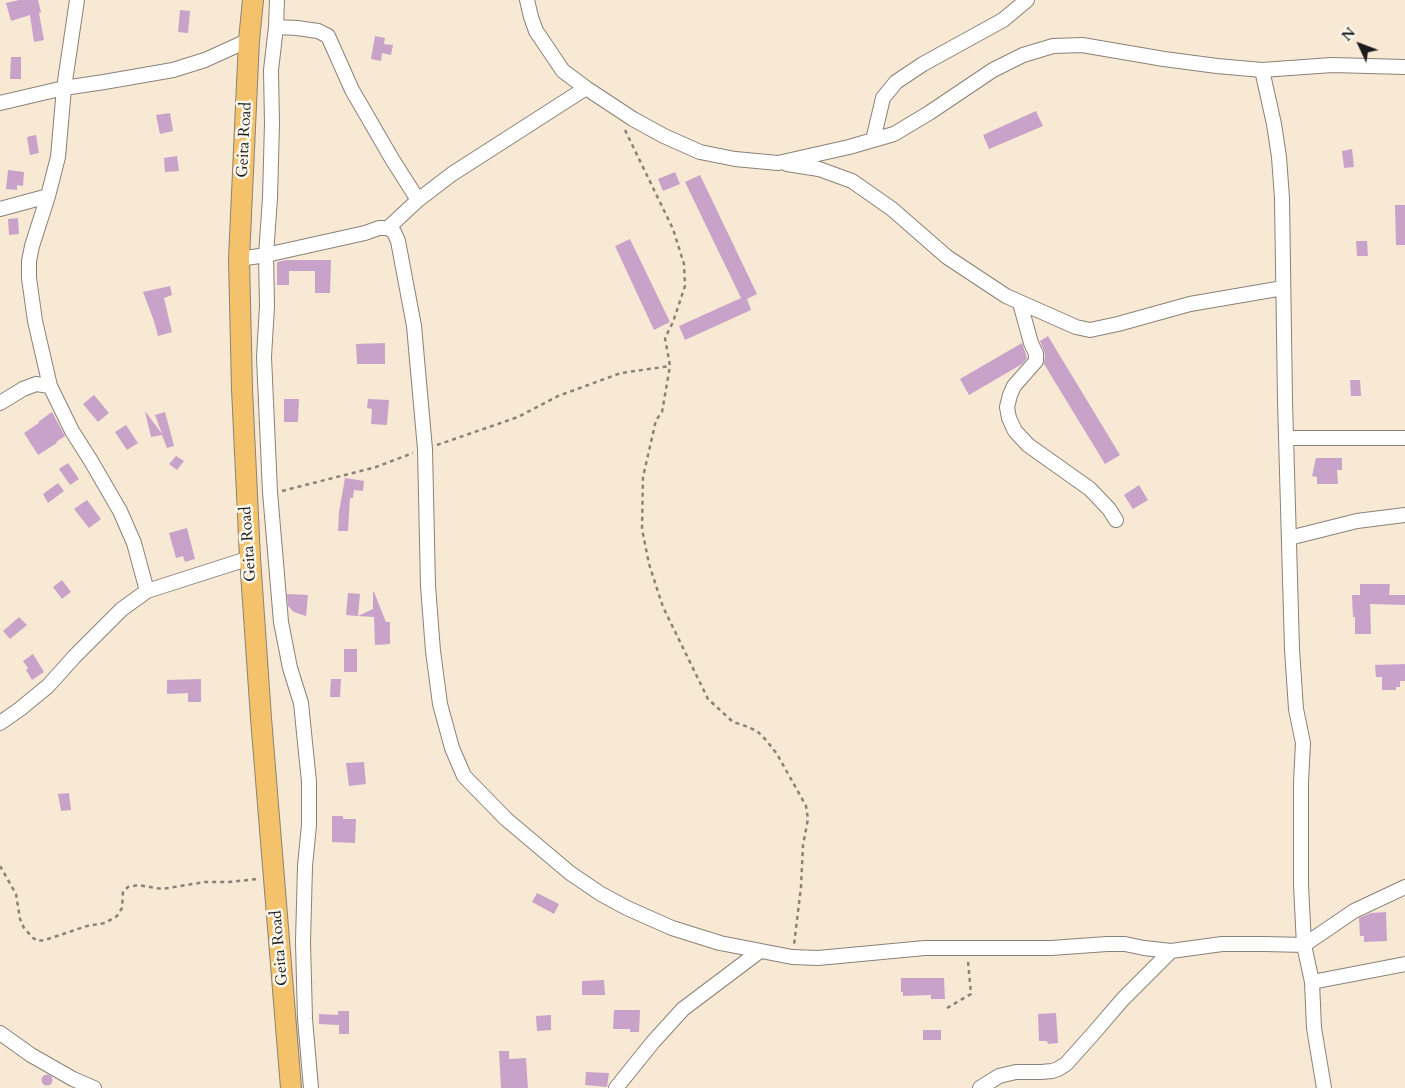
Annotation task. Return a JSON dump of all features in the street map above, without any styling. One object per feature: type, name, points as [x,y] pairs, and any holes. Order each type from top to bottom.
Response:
[{"type":"highway","name":"Geita Road","points":[[253,0],[249,40],[240,259],[242,389],[250,558],[291,1088]]},
{"type":"street","points":[[78,0],[64,88],[58,157],[32,246],[28,278],[35,321],[50,386],[72,431],[120,511],[134,543],[147,591]]},
{"type":"street","points":[[277,0],[271,70],[271,170],[266,255],[267,306],[264,357],[270,492],[281,622],[290,668],[301,703],[310,782],[302,942],[304,1019],[311,1088]]},
{"type":"street","points":[[527,0],[536,31],[563,71],[634,119],[656,132],[700,152],[735,159],[819,169],[852,181],[892,209],[947,257],[1006,296],[1076,327],[1090,330],[1190,304],[1283,288]]},
{"type":"street","points":[[873,140],[883,98],[896,82],[923,64],[1002,20],[1027,0]]},
{"type":"street","points":[[276,27],[318,30],[328,36],[352,90],[418,200]]},
{"type":"street","points":[[1,99],[173,70],[205,60],[249,40]]},
{"type":"street","points":[[778,163],[849,147],[894,134],[993,70],[1023,54],[1053,46],[1082,45],[1164,59],[1262,70],[1332,65],[1405,67]]},
{"type":"street","points":[[1262,70],[1280,157],[1288,538],[1294,682],[1296,709],[1303,743],[1300,842],[1304,945],[1312,982],[1314,1028],[1324,1088]]},
{"type":"street","points":[[388,228],[418,200],[452,174],[586,88]]},
{"type":"street","points":[[0,209],[48,196]]},
{"type":"street","points":[[240,259],[365,233],[379,228],[388,228],[394,232],[398,241],[411,309],[419,375],[425,449],[428,586],[433,651],[440,704],[452,748],[464,776],[506,820],[570,873],[601,894],[672,928],[720,943],[792,957],[818,958],[901,949],[966,947],[1051,948],[1125,944],[1171,951],[1222,944],[1304,945],[1354,911],[1405,887]]},
{"type":"street","points":[[1020,302],[1031,343],[1036,354],[1036,361],[1014,386],[1007,408],[1009,418],[1016,431],[1028,445],[1090,489],[1109,509],[1116,520]]},
{"type":"street","points":[[0,403],[23,389],[36,384],[50,386]]},
{"type":"street","points":[[1287,438],[1405,438]]},
{"type":"street","points":[[1288,538],[1357,521],[1405,515]]},
{"type":"street","points":[[0,723],[48,686],[122,609],[147,591],[250,558]]},
{"type":"street","points":[[616,1088],[653,1042],[683,1009],[760,951]]},
{"type":"street","points":[[980,1088],[999,1076],[1016,1072],[1052,1072],[1066,1064],[1123,999],[1171,951]]},
{"type":"street","points":[[1312,982],[1405,964]]},
{"type":"street","points":[[0,1033],[31,1056],[94,1088]]},
{"type":"path","points":[[614,106],[673,229],[684,264],[685,286],[673,322],[665,338],[670,366],[662,412],[656,420],[643,477],[642,529],[649,564],[663,607],[708,699],[733,722],[758,731],[777,754],[806,806],[808,819],[802,845],[801,887],[792,957]]},
{"type":"path","points":[[270,492],[286,490],[394,461],[518,417],[558,396],[621,373],[670,366]]},
{"type":"path","points":[[0,866],[16,894],[20,919],[24,928],[38,940],[45,940],[79,928],[105,922],[116,916],[122,908],[123,892],[128,886],[138,885],[162,890],[205,882],[229,882],[274,877]]},
{"type":"path","points":[[947,1008],[971,994],[966,947]]},
{"type":"building","points":[[19,0],[38,0],[44,40],[34,42],[30,15],[11,21],[6,3]]},
{"type":"building","points":[[180,10],[190,11],[188,33],[178,32]]},
{"type":"building","points":[[375,36],[385,38],[384,44],[393,45],[391,55],[382,53],[381,61],[371,59]]},
{"type":"building","points":[[11,57],[21,57],[21,79],[10,79]]},
{"type":"building","points":[[1036,111],[1043,126],[989,149],[983,135]]},
{"type":"building","points":[[170,113],[173,131],[160,134],[156,115]]},
{"type":"building","points":[[36,135],[39,153],[30,155],[27,137]]},
{"type":"building","points":[[1352,149],[1354,167],[1344,168],[1342,151]]},
{"type":"building","points":[[177,156],[179,171],[165,172],[164,158]]},
{"type":"building","points":[[8,170],[24,172],[23,186],[17,185],[17,190],[6,189]]},
{"type":"building","points":[[675,172],[680,184],[663,191],[658,179]]},
{"type":"building","points":[[700,175],[757,294],[747,299],[751,310],[685,340],[679,326],[741,298],[685,182]]},
{"type":"building","points":[[1395,205],[1405,205],[1405,245],[1396,245]]},
{"type":"building","points":[[18,218],[19,234],[9,235],[8,219]]},
{"type":"building","points":[[630,239],[670,322],[654,330],[615,246]]},
{"type":"building","points":[[1356,241],[1367,241],[1368,256],[1357,256]]},
{"type":"building","points":[[286,260],[331,260],[330,293],[315,293],[315,271],[289,271],[289,285],[277,285],[277,262]]},
{"type":"building","points":[[170,286],[172,295],[164,298],[172,332],[158,336],[143,292]]},
{"type":"building","points":[[1048,336],[1120,455],[1105,464],[1044,364],[1045,354],[1040,341]]},
{"type":"building","points":[[385,343],[385,364],[357,364],[356,344]]},
{"type":"building","points":[[1022,343],[1027,358],[1022,364],[969,395],[960,379]]},
{"type":"building","points":[[1350,380],[1360,380],[1361,396],[1351,396]]},
{"type":"building","points":[[94,395],[109,413],[98,422],[83,404]]},
{"type":"building","points":[[284,399],[299,399],[298,422],[284,422]]},
{"type":"building","points":[[368,399],[389,400],[387,425],[371,424],[372,409],[367,408]]},
{"type":"building","points":[[145,411],[162,434],[155,415],[165,412],[174,446],[167,448],[162,435],[151,437]]},
{"type":"building","points":[[52,412],[65,436],[38,455],[24,433]]},
{"type":"building","points":[[126,425],[138,443],[127,450],[115,432]]},
{"type":"building","points":[[176,456],[184,461],[177,470],[169,464]]},
{"type":"building","points":[[1316,458],[1342,458],[1342,470],[1337,470],[1338,484],[1317,484],[1317,477],[1312,476]]},
{"type":"building","points":[[68,463],[79,479],[70,485],[59,469]]},
{"type":"building","points":[[345,478],[364,481],[363,491],[354,490],[353,498],[350,498],[348,531],[338,531],[339,512]]},
{"type":"building","points":[[58,483],[64,491],[48,503],[43,494]]},
{"type":"building","points":[[1139,485],[1148,500],[1133,509],[1124,495]]},
{"type":"building","points":[[87,500],[101,519],[89,528],[74,509]]},
{"type":"building","points":[[187,528],[195,559],[185,562],[183,556],[176,558],[169,533]]},
{"type":"building","points":[[62,580],[71,592],[62,599],[53,587]]},
{"type":"building","points":[[1360,584],[1390,584],[1389,595],[1405,595],[1405,605],[1370,604],[1371,634],[1355,634],[1352,595],[1360,595]]},
{"type":"building","points":[[373,592],[386,622],[390,622],[390,644],[375,645],[374,617],[358,616],[373,609]]},
{"type":"building","points":[[348,593],[360,594],[358,616],[346,615]]},
{"type":"building","points":[[287,594],[308,595],[306,616],[294,612],[288,606]]},
{"type":"building","points":[[19,617],[27,625],[10,639],[3,631]]},
{"type":"building","points":[[344,649],[357,649],[357,672],[344,672]]},
{"type":"building","points":[[33,654],[44,672],[32,680],[26,670],[28,668],[23,661]]},
{"type":"building","points":[[1405,664],[1405,681],[1400,681],[1400,687],[1396,687],[1396,690],[1382,690],[1382,677],[1376,677],[1375,665]]},
{"type":"building","points":[[201,679],[201,702],[188,702],[188,693],[167,694],[167,680]]},
{"type":"building","points":[[331,679],[341,679],[340,697],[330,697]]},
{"type":"building","points":[[364,762],[366,784],[349,786],[346,763]]},
{"type":"building","points":[[69,793],[71,810],[61,811],[58,794]]},
{"type":"building","points":[[332,816],[343,816],[343,819],[356,819],[355,843],[332,842]]},
{"type":"building","points":[[537,893],[559,904],[554,914],[532,902]]},
{"type":"building","points":[[1386,912],[1387,941],[1364,942],[1364,936],[1360,936],[1359,918],[1371,913]]},
{"type":"building","points":[[901,978],[944,978],[945,999],[931,999],[931,995],[903,996],[903,992],[901,992]]},
{"type":"building","points":[[604,980],[605,995],[582,995],[582,981]]},
{"type":"building","points":[[614,1010],[640,1010],[639,1032],[630,1032],[630,1029],[613,1029]]},
{"type":"building","points":[[338,1011],[349,1011],[349,1034],[339,1034],[339,1025],[319,1024],[319,1014],[338,1015]]},
{"type":"building","points":[[1056,1013],[1058,1043],[1048,1044],[1047,1041],[1039,1041],[1038,1014]]},
{"type":"building","points":[[551,1015],[551,1030],[537,1031],[536,1016]]},
{"type":"building","points":[[923,1030],[941,1030],[941,1040],[923,1040]]},
{"type":"building","points":[[499,1051],[509,1051],[509,1059],[526,1058],[528,1088],[501,1088]]},
{"type":"building","points":[[586,1072],[609,1073],[607,1087],[585,1085]]},
{"type":"building","points":[[45,1075],[49,1075],[52,1080],[51,1084],[45,1085],[42,1082],[42,1078]]}]
